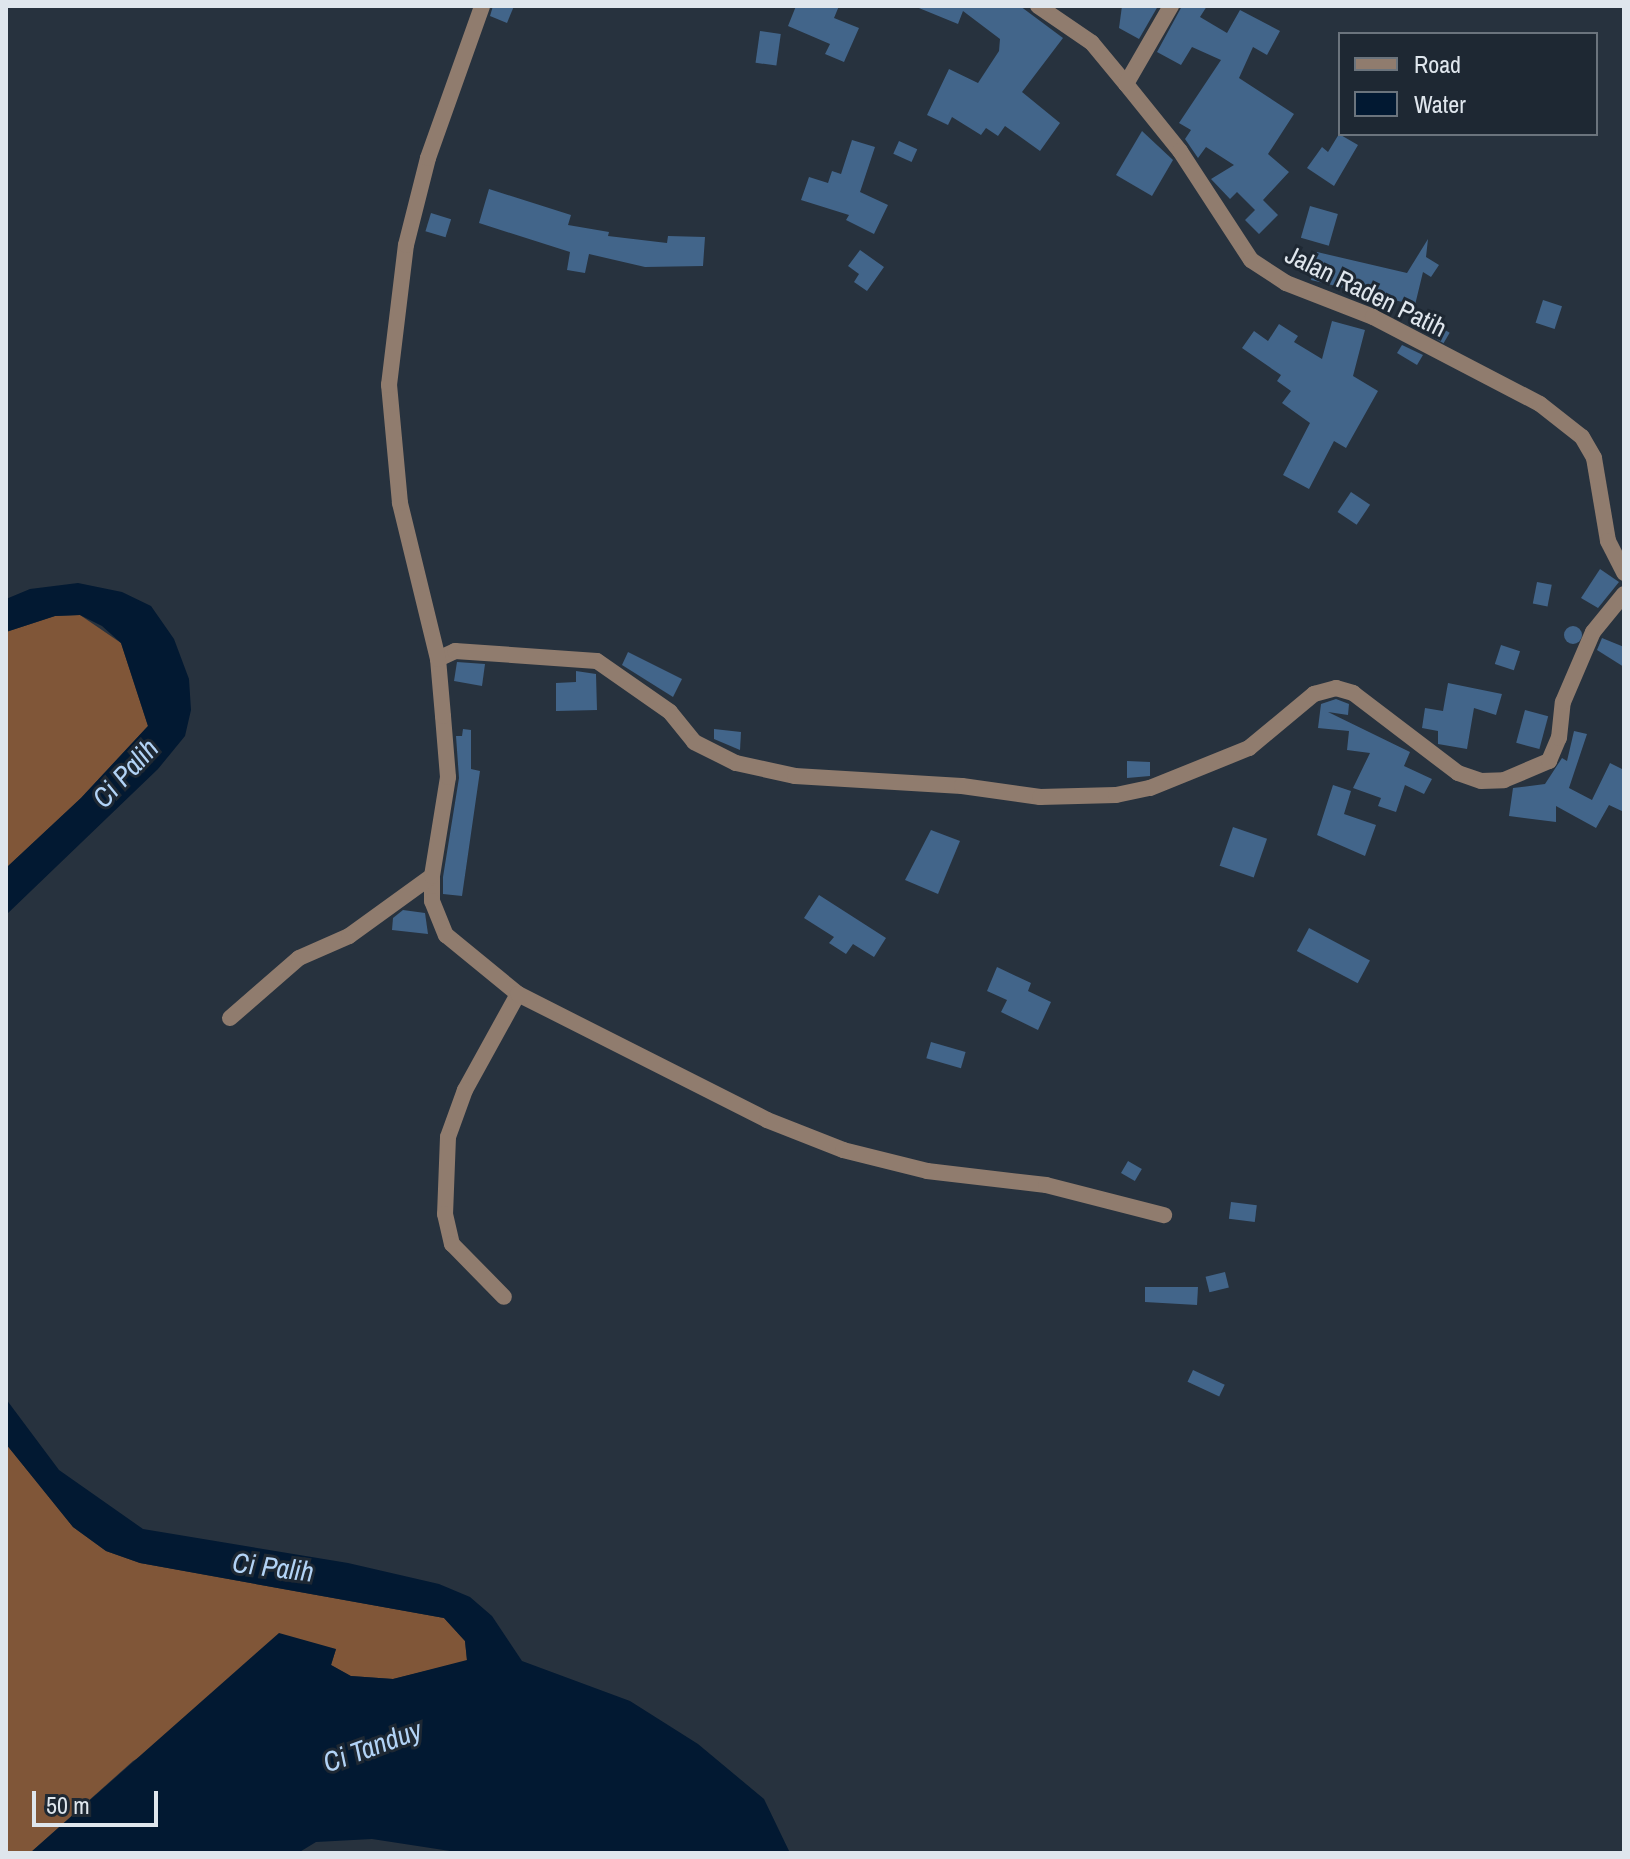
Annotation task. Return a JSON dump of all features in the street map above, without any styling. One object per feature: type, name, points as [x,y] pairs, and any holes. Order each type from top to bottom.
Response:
[{"type":"street","points":[[482,6],[428,158],[406,245],[389,385],[400,503],[438,659],[448,777],[432,876],[432,901],[446,935],[518,994],[767,1120],[843,1150],[927,1171],[1046,1185],[1164,1215]]},
{"type":"street","name":"Jalan Raden Patih","points":[[1038,6],[1092,43],[1180,151],[1251,260],[1286,283],[1373,317],[1540,404],[1582,437],[1594,458],[1608,541],[1624,573]]},
{"type":"street","points":[[1126,84],[1171,6]]},
{"type":"street","points":[[438,659],[455,651],[597,661],[670,712],[694,742],[736,763],[795,776],[962,786],[1040,797],[1116,795],[1150,788],[1249,748],[1314,694],[1336,688],[1353,693],[1458,773],[1481,781],[1504,780],[1549,761],[1559,738],[1563,702],[1593,632],[1624,594]]},
{"type":"street","points":[[230,1018],[299,958],[349,936],[432,876]]},
{"type":"street","points":[[504,1297],[452,1244],[445,1214],[448,1137],[465,1090],[518,994]]},
{"type":"shaded area","points":[[80,615],[121,643],[148,726],[81,798],[6,868],[6,632],[55,616]]},
{"type":"shaded area","points":[[6,1444],[73,1527],[106,1551],[140,1563],[444,1618],[465,1641],[467,1661],[393,1679],[350,1676],[331,1665],[336,1649],[133,1761],[30,1853],[6,1853]]},
{"type":"water","name":"Ci Palih","points":[[78,583],[122,592],[151,606],[174,639],[189,679],[191,710],[185,736],[158,769],[6,915],[6,868],[81,798],[148,726],[121,643],[102,626],[80,615],[55,616],[6,632],[6,599],[30,589]]},
{"type":"water","points":[[6,1399],[59,1470],[143,1529],[348,1563],[439,1584],[470,1597],[492,1616],[522,1661],[630,1701],[698,1744],[764,1799],[790,1853],[463,1853],[372,1839],[316,1842],[298,1853],[30,1853],[279,1633],[336,1649],[331,1665],[351,1676],[393,1679],[467,1660],[465,1641],[444,1618],[140,1563],[106,1551],[73,1527],[6,1444]]},
{"type":"building","points":[[493,6],[514,6],[507,23],[490,16]]},
{"type":"building","points":[[796,6],[839,6],[834,18],[859,28],[844,62],[825,54],[830,44],[788,26]]},
{"type":"building","points":[[914,6],[1020,6],[1063,38],[1022,92],[1060,123],[1040,151],[1005,126],[998,136],[986,128],[981,135],[952,117],[948,125],[927,115],[949,69],[978,83],[999,51],[1000,39],[963,11],[958,24]]},
{"type":"building","points":[[1122,6],[1158,6],[1139,39],[1119,28]]},
{"type":"building","points":[[1182,6],[1207,6],[1200,17],[1227,33],[1240,10],[1280,31],[1267,55],[1253,47],[1239,78],[1294,114],[1268,154],[1289,172],[1263,200],[1278,215],[1259,234],[1245,220],[1255,210],[1237,192],[1230,199],[1211,179],[1234,165],[1206,147],[1198,158],[1185,139],[1191,130],[1179,123],[1221,60],[1192,47],[1181,65],[1157,52]]},
{"type":"building","points":[[760,31],[781,34],[776,66],[756,63]]},
{"type":"building","points":[[1142,131],[1173,160],[1152,196],[1116,175]]},
{"type":"building","points":[[1338,136],[1358,145],[1334,186],[1307,168],[1322,147],[1328,152]]},
{"type":"building","points":[[852,140],[875,147],[860,192],[888,205],[874,234],[846,220],[849,215],[801,200],[809,177],[828,183],[832,171],[841,174]]},
{"type":"building","points":[[899,141],[917,149],[912,162],[893,154]]},
{"type":"building","points":[[489,189],[571,215],[568,225],[609,232],[608,236],[667,243],[668,236],[705,237],[703,266],[645,267],[589,254],[585,273],[567,270],[570,252],[479,223]]},
{"type":"building","points":[[1310,206],[1338,214],[1329,246],[1301,238]]},
{"type":"building","points":[[431,213],[451,219],[446,237],[425,231]]},
{"type":"building","points":[[1428,239],[1426,257],[1439,265],[1431,277],[1423,272],[1415,305],[1311,280],[1317,252],[1407,273]]},
{"type":"building","points":[[860,250],[884,267],[867,291],[854,282],[859,274],[848,266]]},
{"type":"building","points":[[1543,300],[1562,306],[1555,329],[1536,323]]},
{"type":"building","points":[[1332,321],[1365,330],[1353,376],[1378,391],[1346,448],[1334,441],[1309,489],[1283,475],[1310,423],[1282,403],[1291,391],[1277,381],[1281,375],[1242,348],[1254,331],[1268,341],[1279,324],[1298,336],[1294,342],[1322,359]]},
{"type":"building","points":[[1430,321],[1450,333],[1444,343],[1424,331]]},
{"type":"building","points":[[1402,345],[1423,355],[1417,365],[1397,353]]},
{"type":"building","points":[[1351,492],[1370,505],[1357,525],[1338,512]]},
{"type":"building","points":[[1600,569],[1619,582],[1598,608],[1581,598]]},
{"type":"building","points":[[1537,582],[1552,585],[1548,606],[1533,604]]},
{"type":"building","points":[[1573,626],[1582,635],[1573,644],[1564,635]]},
{"type":"building","points":[[1602,638],[1624,647],[1624,667],[1597,650]]},
{"type":"building","points":[[1501,645],[1520,651],[1514,670],[1495,664]]},
{"type":"building","points":[[628,652],[682,679],[673,697],[622,665]]},
{"type":"building","points":[[457,662],[485,664],[482,686],[454,681]]},
{"type":"building","points":[[576,671],[596,674],[597,710],[556,711],[556,683],[576,682]]},
{"type":"building","points":[[1448,683],[1502,694],[1496,715],[1474,708],[1467,749],[1438,744],[1438,731],[1422,728],[1425,708],[1443,711]]},
{"type":"building","points":[[1336,699],[1349,704],[1348,715],[1328,712],[1410,752],[1404,766],[1432,779],[1424,794],[1405,785],[1396,812],[1378,806],[1381,798],[1353,788],[1370,753],[1347,750],[1349,731],[1318,728],[1321,704]]},
{"type":"building","points":[[1525,710],[1548,716],[1539,749],[1516,743]]},
{"type":"building","points":[[463,729],[471,730],[471,769],[480,771],[462,896],[443,894],[443,877],[459,778],[456,736],[462,736]]},
{"type":"building","points":[[714,729],[741,732],[740,750],[714,739]]},
{"type":"building","points":[[1574,731],[1587,734],[1569,788],[1592,800],[1610,763],[1624,770],[1624,812],[1609,805],[1596,828],[1556,806],[1556,822],[1509,816],[1513,788],[1545,784],[1562,758],[1567,761]]},
{"type":"building","points":[[1127,761],[1150,762],[1150,776],[1127,778]]},
{"type":"building","points":[[1333,785],[1351,791],[1344,814],[1376,825],[1365,856],[1317,835]]},
{"type":"building","points":[[1233,827],[1267,839],[1254,877],[1220,866]]},
{"type":"building","points":[[931,830],[960,841],[938,894],[905,880]]},
{"type":"building","points":[[819,895],[886,938],[874,957],[853,944],[846,954],[829,943],[834,937],[804,918]]},
{"type":"building","points":[[403,910],[425,913],[428,934],[392,930],[393,918]]},
{"type":"building","points":[[1309,928],[1370,960],[1358,983],[1297,951]]},
{"type":"building","points":[[997,967],[1031,983],[1028,991],[1051,1002],[1038,1030],[1001,1012],[1007,1000],[987,991]]},
{"type":"building","points":[[931,1042],[966,1052],[961,1068],[926,1058]]},
{"type":"building","points":[[1128,1161],[1142,1169],[1135,1181],[1121,1173]]},
{"type":"building","points":[[1231,1202],[1257,1205],[1255,1222],[1229,1219]]},
{"type":"building","points":[[1225,1272],[1229,1288],[1209,1292],[1206,1277]]},
{"type":"building","points":[[1145,1287],[1198,1287],[1197,1305],[1145,1302]]},
{"type":"building","points":[[1193,1370],[1225,1385],[1219,1397],[1188,1382]]},
{"type":"water label","name":"Ci Tanduy","points":[[372,1746]]}]
